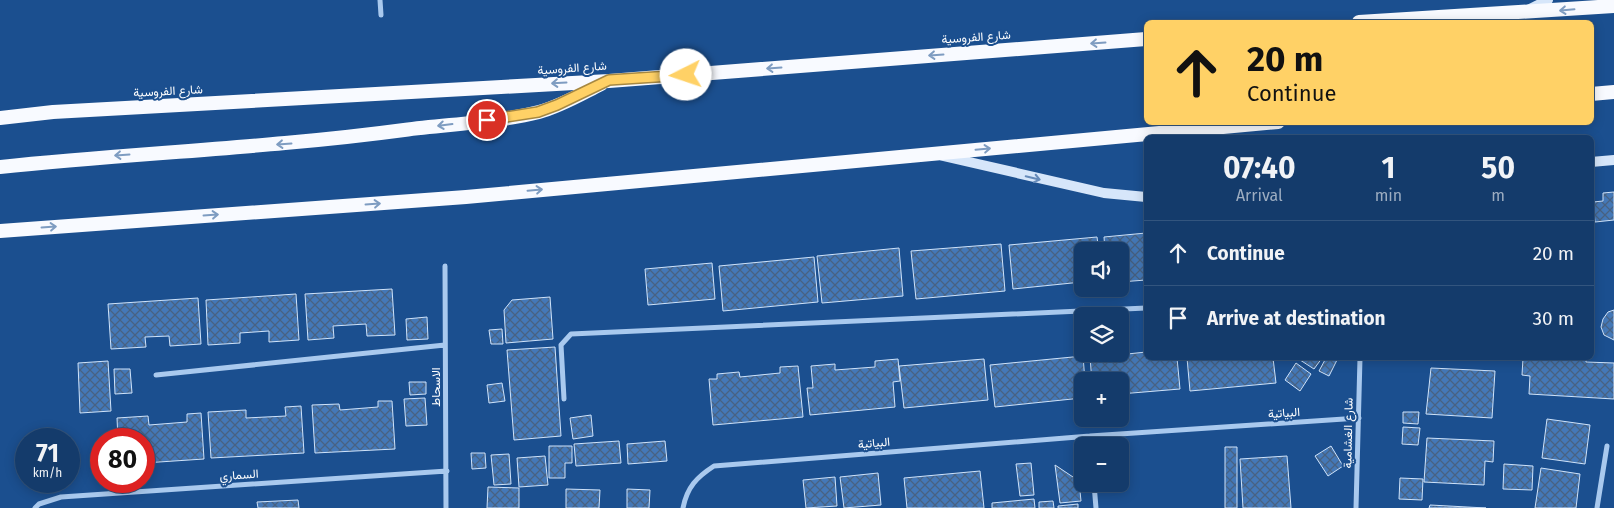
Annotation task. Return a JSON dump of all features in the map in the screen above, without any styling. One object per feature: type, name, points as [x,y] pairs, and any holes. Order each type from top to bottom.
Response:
[{"type":"highway","points":[[1399,20],[1520,14],[1614,6]]},
{"type":"highway","name":"شارع الفروسية","points":[[0,118],[53,112],[609,80],[1144,39]]},
{"type":"highway","points":[[0,167],[106,156],[330,140],[507,118],[557,105],[609,80]]},
{"type":"highway","points":[[1594,94],[1614,92]]},
{"type":"highway","points":[[0,113],[53,112]]},
{"type":"highway","points":[[0,231],[466,197],[1246,125]]},
{"type":"main road","points":[[1520,14],[1548,0]]},
{"type":"main road","points":[[935,154],[1104,193],[1144,197]]},
{"type":"main road","points":[[1594,162],[1614,160]]},
{"type":"street","points":[[380,0],[381,15]]},
{"type":"street","name":"الاسحاط","points":[[445,266],[446,508]]},
{"type":"street","points":[[564,399],[561,344],[571,334],[1144,308]]},
{"type":"street","points":[[156,375],[446,344]]},
{"type":"street","name":"شارع الغشامية","points":[[1356,508],[1360,360]]},
{"type":"street","name":"البياتية","points":[[682,508],[688,488],[700,475],[714,466],[1090,436],[1359,418]]},
{"type":"street","points":[[1598,508],[1608,446]]},
{"type":"street","name":"السماري","points":[[35,508],[39,504],[61,498],[446,471]]},
{"type":"street","points":[[1095,492],[1096,508]]},
{"type":"building","points":[[1614,192],[1614,220],[1595,222],[1594,202],[1603,201],[1603,193]]},
{"type":"building","points":[[1144,233],[1144,280],[1129,281],[1129,242],[1104,242],[1104,237]]},
{"type":"building","points":[[1097,237],[1098,242],[1074,242],[1074,283],[1013,289],[1009,245]]},
{"type":"building","points":[[1001,244],[1005,291],[916,299],[911,251]]},
{"type":"building","points":[[899,248],[903,296],[822,303],[817,256]]},
{"type":"building","points":[[814,257],[818,302],[723,311],[719,266]]},
{"type":"building","points":[[712,263],[715,299],[648,305],[645,269]]},
{"type":"building","points":[[392,289],[395,335],[367,336],[366,324],[333,326],[334,338],[308,340],[305,294]]},
{"type":"building","points":[[296,294],[299,340],[269,342],[269,331],[240,333],[240,343],[208,345],[206,300]]},
{"type":"building","points":[[550,297],[553,339],[506,343],[504,310],[512,300]]},
{"type":"building","points":[[198,298],[201,344],[170,346],[169,336],[145,337],[146,347],[111,349],[108,304]]},
{"type":"building","points":[[1614,310],[1614,340],[1604,335],[1601,327],[1603,319],[1608,312]]},
{"type":"building","points":[[427,317],[428,339],[407,340],[406,319]]},
{"type":"building","points":[[502,329],[503,344],[491,344],[489,330]]},
{"type":"building","points":[[555,347],[561,436],[514,440],[507,350]]},
{"type":"building","points":[[1144,352],[1144,360],[1177,360],[1180,389],[1129,393],[1129,372],[1091,372],[1090,362],[1129,362],[1129,354]]},
{"type":"building","points":[[1074,357],[1074,362],[1083,362],[1084,372],[1074,372],[1074,399],[995,407],[990,365]]},
{"type":"building","points":[[898,359],[900,381],[893,382],[895,407],[810,415],[807,388],[813,388],[811,366],[835,364],[835,370],[875,367],[875,361]]},
{"type":"building","points":[[984,359],[988,400],[904,408],[899,366]]},
{"type":"building","points":[[1187,360],[1273,360],[1276,383],[1190,391]]},
{"type":"building","points":[[1300,360],[1321,360],[1314,369]]},
{"type":"building","points":[[1325,360],[1337,360],[1329,376],[1319,371]]},
{"type":"building","points":[[1523,360],[1586,360],[1586,362],[1614,363],[1614,399],[1529,394],[1530,376],[1522,375]]},
{"type":"building","points":[[108,361],[111,411],[80,413],[78,363]]},
{"type":"building","points":[[1296,363],[1311,374],[1300,391],[1285,380]]},
{"type":"building","points":[[798,366],[803,417],[713,425],[709,379],[717,379],[717,374],[739,372],[740,377],[780,373],[780,367]]},
{"type":"building","points":[[1431,368],[1495,371],[1492,418],[1426,414]]},
{"type":"building","points":[[114,369],[130,369],[132,393],[115,394]]},
{"type":"building","points":[[409,382],[426,382],[426,394],[410,395]]},
{"type":"building","points":[[502,383],[505,401],[489,403],[487,385]]},
{"type":"building","points":[[425,398],[427,425],[406,426],[404,399]]},
{"type":"building","points":[[378,401],[392,401],[395,449],[315,453],[312,405],[339,404],[340,410],[378,407]]},
{"type":"building","points":[[301,406],[304,453],[211,458],[208,412],[246,410],[246,418],[286,416],[285,407]]},
{"type":"building","points":[[1403,412],[1419,412],[1418,424],[1403,423]]},
{"type":"building","points":[[201,413],[204,459],[155,462],[155,428],[117,428],[117,418],[148,416],[149,425],[187,422],[187,414]]},
{"type":"building","points":[[591,415],[593,436],[573,439],[570,418]]},
{"type":"building","points":[[1547,419],[1590,425],[1585,464],[1542,458]]},
{"type":"building","points":[[1403,427],[1420,428],[1418,445],[1402,444]]},
{"type":"building","points":[[1427,438],[1494,441],[1493,462],[1485,461],[1484,485],[1424,482]]},
{"type":"building","points":[[619,441],[621,463],[576,466],[574,444]]},
{"type":"building","points":[[665,441],[667,461],[628,464],[627,444]]},
{"type":"building","points":[[549,446],[572,446],[572,463],[565,463],[565,478],[549,478]]},
{"type":"building","points":[[1331,446],[1343,466],[1328,476],[1315,456]]},
{"type":"building","points":[[1225,447],[1237,447],[1237,508],[1225,508]]},
{"type":"building","points":[[471,453],[485,453],[486,468],[472,469]]},
{"type":"building","points":[[509,454],[511,484],[494,485],[491,455]]},
{"type":"building","points":[[545,456],[548,485],[519,487],[517,458]]},
{"type":"building","points":[[1287,456],[1291,508],[1243,508],[1240,459]]},
{"type":"building","points":[[1031,463],[1034,495],[1020,496],[1016,464]]},
{"type":"building","points":[[1504,464],[1533,466],[1532,490],[1503,489]]},
{"type":"building","points":[[1055,465],[1074,478],[1074,492],[1080,492],[1081,501],[1060,503]]},
{"type":"building","points":[[1541,468],[1580,474],[1576,508],[1535,508]]},
{"type":"building","points":[[980,471],[984,508],[907,508],[904,478]]},
{"type":"building","points":[[878,473],[881,505],[844,508],[840,477]]},
{"type":"building","points":[[835,477],[837,506],[806,508],[803,480]]},
{"type":"building","points":[[1400,478],[1423,479],[1422,500],[1399,499]]},
{"type":"building","points":[[488,487],[519,488],[519,508],[487,508]]},
{"type":"building","points":[[566,489],[600,490],[599,508],[566,508]]},
{"type":"building","points":[[627,489],[650,490],[649,508],[627,508]]},
{"type":"building","points":[[1034,499],[1035,508],[992,508],[992,503]]},
{"type":"building","points":[[298,500],[299,508],[258,508],[257,502]]},
{"type":"building","points":[[1053,501],[1054,508],[1039,508],[1039,502]]},
{"type":"building","points":[[1078,504],[1078,508],[1058,508],[1058,506]]},
{"type":"building","points":[[1430,505],[1486,508],[1429,508]]},
{"type":"route","points":[[487,120],[538,112],[609,80],[686,75]]}]
